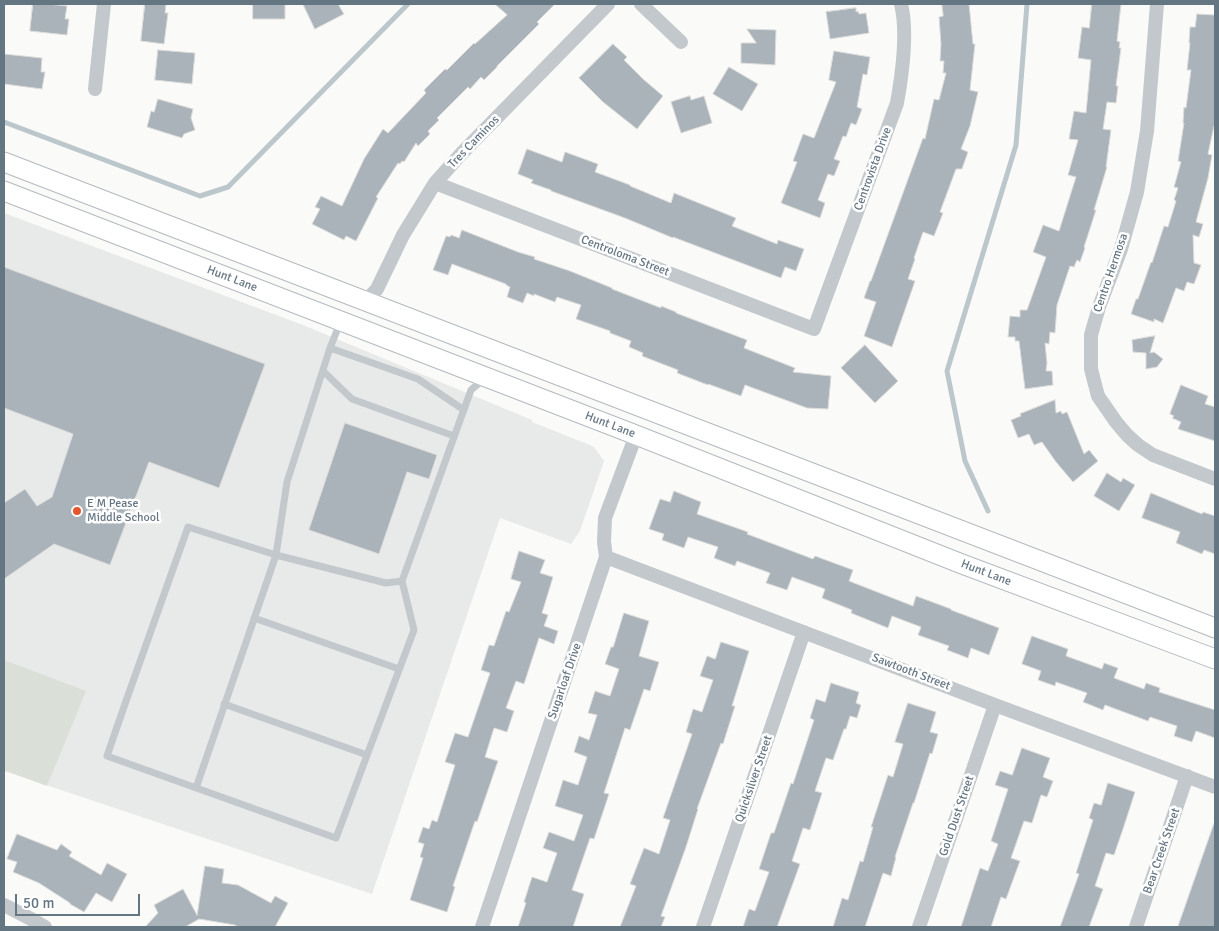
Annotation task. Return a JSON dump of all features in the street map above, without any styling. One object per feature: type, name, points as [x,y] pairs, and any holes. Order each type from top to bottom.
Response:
[{"type":"main road","points":[[4,162],[1215,628]]},
{"type":"main road","name":"Hunt Lane","points":[[4,191],[636,435],[962,564],[1215,659]]},
{"type":"main road","points":[[341,321],[366,300]]},
{"type":"main road","points":[[486,377],[500,370],[538,367]]},
{"type":"main road","points":[[962,564],[987,562],[996,558],[1003,547]]},
{"type":"street","points":[[95,89],[104,4]]},
{"type":"street","name":"Tres Caminos","points":[[366,300],[377,289],[402,234],[435,183],[608,4]]},
{"type":"street","points":[[641,4],[681,42]]},
{"type":"street","name":"Centrovista Drive","points":[[814,329],[897,103],[902,66],[904,28],[901,4]]},
{"type":"street","name":"Centro Hermosa","points":[[1158,4],[1146,130],[1137,192],[1121,249],[1099,307],[1091,335],[1091,369],[1098,396],[1127,435],[1153,455],[1215,479]]},
{"type":"street","name":"Centroloma Street","points":[[435,183],[814,329]]},
{"type":"street","name":"Sugarloaf Drive","points":[[482,927],[606,557],[604,542],[605,518],[636,435]]},
{"type":"street","name":"Sawtooth Street","points":[[606,557],[1215,786]]},
{"type":"street","name":"Quicksilver Street","points":[[703,927],[804,632]]},
{"type":"street","name":"Gold Dust Street","points":[[920,927],[994,704]]},
{"type":"street","name":"Bear Creek Street","points":[[1136,927],[1187,776]]},
{"type":"street","points":[[4,905],[45,927]]},
{"type":"lane","points":[[196,788],[276,555],[287,482],[330,348],[341,321]]},
{"type":"lane","points":[[330,348],[418,379],[464,410]]},
{"type":"lane","points":[[323,371],[352,400],[454,436]]},
{"type":"lane","points":[[402,580],[386,584],[276,555],[188,527],[108,756],[336,838],[414,630],[402,580],[471,390],[486,377]]},
{"type":"lane","points":[[254,618],[399,669]]},
{"type":"lane","points":[[224,704],[367,755]]},
{"type":"shaded area","points":[[4,213],[303,325],[590,445],[594,447],[604,461],[580,531],[571,544],[500,518],[372,894],[4,771]]},
{"type":"shaded area","points":[[4,660],[86,691],[47,786],[4,770]]},
{"type":"building","points":[[33,4],[67,6],[65,19],[69,19],[67,35],[30,31]]},
{"type":"building","points":[[145,4],[166,4],[165,13],[168,13],[164,44],[141,41]]},
{"type":"building","points":[[253,4],[285,4],[285,19],[253,19]]},
{"type":"building","points":[[303,4],[338,4],[344,14],[315,29]]},
{"type":"building","points":[[495,4],[555,4],[537,22],[539,24],[484,80],[481,77],[470,89],[468,87],[437,118],[439,120],[428,131],[430,134],[418,146],[416,143],[404,162],[398,163],[376,197],[378,198],[356,241],[346,236],[344,240],[312,224],[320,209],[315,207],[321,196],[342,206],[364,159],[383,129],[388,133],[426,93],[424,90],[445,69],[447,70],[474,43],[507,15]]},
{"type":"building","points":[[942,4],[969,4],[973,44],[975,44],[970,90],[978,92],[970,126],[961,149],[968,152],[962,169],[956,169],[940,212],[943,213],[934,236],[923,232],[908,279],[915,281],[892,347],[864,336],[876,302],[864,298],[923,138],[925,139],[934,99],[939,100],[946,73],[943,73],[944,61],[940,61],[939,17],[943,16]]},
{"type":"building","points":[[1092,4],[1121,4],[1117,41],[1120,42],[1119,48],[1121,48],[1116,86],[1118,86],[1116,103],[1107,102],[1103,129],[1111,130],[1107,167],[1085,248],[1080,262],[1077,260],[1074,267],[1070,266],[1057,305],[1055,333],[1050,332],[1049,344],[1045,343],[1046,371],[1052,371],[1053,385],[1025,389],[1019,341],[1015,341],[1015,337],[1008,337],[1010,316],[1020,317],[1020,310],[1027,310],[1046,257],[1033,252],[1043,225],[1059,231],[1076,177],[1068,175],[1078,140],[1069,139],[1074,111],[1086,113],[1091,60],[1078,58],[1082,27],[1089,28]]},
{"type":"building","points":[[856,8],[856,12],[858,11],[859,14],[866,13],[869,33],[830,39],[826,12]]},
{"type":"building","points":[[1197,14],[1215,15],[1215,126],[1208,154],[1212,155],[1208,178],[1196,222],[1203,224],[1199,237],[1193,235],[1194,263],[1201,265],[1194,284],[1187,282],[1184,291],[1176,288],[1163,323],[1154,319],[1154,322],[1131,314],[1152,263],[1164,226],[1168,227],[1176,201],[1174,200],[1178,188],[1174,187],[1181,162],[1178,161],[1184,123],[1184,107],[1186,108],[1191,70],[1187,70],[1190,27],[1195,27]]},
{"type":"building","points":[[747,29],[776,30],[775,65],[741,63],[741,43],[756,43]]},
{"type":"building","points":[[613,44],[627,57],[624,60],[663,96],[637,129],[603,102],[579,78]]},
{"type":"building","points":[[158,50],[195,53],[192,84],[155,80]]},
{"type":"building","points":[[834,51],[870,57],[867,75],[863,74],[857,107],[862,109],[856,125],[851,123],[846,137],[843,136],[834,159],[840,161],[834,176],[828,174],[818,200],[825,203],[820,218],[781,203],[797,162],[793,161],[803,134],[814,138],[836,82],[829,80]]},
{"type":"building","points":[[4,54],[42,58],[41,72],[45,72],[42,89],[4,84]]},
{"type":"building","points":[[729,67],[758,84],[742,111],[713,94]]},
{"type":"building","points":[[690,96],[691,100],[704,96],[712,123],[681,133],[671,102]]},
{"type":"building","points":[[158,99],[193,109],[191,118],[195,130],[184,134],[182,138],[147,127],[151,111],[154,112]]},
{"type":"building","points":[[527,149],[562,162],[565,152],[598,164],[595,172],[671,203],[674,193],[736,218],[732,226],[777,244],[778,240],[804,249],[796,271],[785,267],[781,278],[531,183],[533,180],[518,174]]},
{"type":"building","points":[[462,230],[747,340],[744,348],[795,368],[793,372],[831,376],[828,409],[807,408],[745,385],[741,396],[708,385],[677,373],[678,370],[642,356],[643,353],[629,347],[631,341],[576,319],[581,305],[557,297],[555,302],[527,293],[523,303],[507,297],[510,287],[506,284],[452,264],[448,275],[433,270],[446,236],[450,237],[451,235],[459,238]]},
{"type":"building","points":[[4,267],[265,364],[219,488],[149,462],[110,565],[54,544],[4,579],[4,503],[25,489],[37,506],[52,497],[73,434],[4,408]]},
{"type":"building","points":[[1155,336],[1150,353],[1154,352],[1163,359],[1157,367],[1146,369],[1146,353],[1133,352],[1132,340]]},
{"type":"building","points":[[865,345],[898,381],[875,403],[841,368]]},
{"type":"building","points":[[1181,385],[1208,396],[1205,404],[1215,407],[1215,441],[1178,429],[1181,422],[1172,418],[1174,416],[1170,414]]},
{"type":"building","points":[[1055,400],[1056,413],[1061,411],[1062,414],[1067,412],[1084,454],[1089,450],[1098,461],[1073,482],[1042,442],[1034,445],[1029,434],[1018,438],[1011,420],[1021,416],[1020,414]]},
{"type":"building","points":[[345,423],[437,455],[429,479],[407,472],[379,554],[309,530]]},
{"type":"building","points":[[1107,473],[1121,482],[1123,478],[1135,485],[1119,511],[1094,496]]},
{"type":"building","points":[[674,491],[701,502],[697,514],[748,532],[747,534],[813,559],[815,556],[853,570],[849,581],[913,606],[916,596],[999,628],[989,655],[971,648],[968,658],[947,650],[949,646],[918,635],[921,627],[892,616],[888,628],[851,613],[852,610],[822,598],[825,589],[792,577],[787,590],[766,583],[770,573],[737,561],[735,566],[714,558],[718,547],[688,537],[684,548],[662,540],[664,534],[649,529],[660,499],[670,502]]},
{"type":"building","points":[[1151,493],[1202,514],[1203,512],[1215,516],[1215,554],[1204,550],[1202,554],[1176,543],[1180,532],[1142,518]]},
{"type":"building","points":[[519,551],[545,560],[540,573],[553,577],[542,613],[548,615],[544,626],[558,631],[554,644],[539,638],[524,684],[516,681],[506,708],[514,711],[507,732],[494,728],[485,757],[498,761],[453,886],[455,887],[447,912],[410,900],[423,858],[420,857],[424,844],[418,842],[423,827],[429,829],[432,820],[437,822],[455,765],[445,762],[455,733],[468,737],[490,673],[481,670],[489,645],[494,646],[506,611],[509,612],[521,582],[511,579]]},
{"type":"building","points":[[624,613],[649,621],[639,656],[659,662],[650,691],[644,689],[630,730],[625,728],[604,793],[609,794],[594,839],[590,838],[572,890],[584,894],[573,927],[518,927],[532,877],[547,882],[557,853],[543,848],[549,832],[574,841],[583,815],[555,806],[563,780],[578,785],[587,757],[574,752],[579,736],[589,740],[597,715],[588,713],[595,691],[610,696],[619,669],[605,664],[611,647],[613,647]]},
{"type":"building","points":[[1032,636],[1068,649],[1066,656],[1102,669],[1104,663],[1118,668],[1114,678],[1144,689],[1146,683],[1160,688],[1159,692],[1215,710],[1215,738],[1196,731],[1192,742],[1174,736],[1177,726],[1150,717],[1148,721],[1105,705],[1103,710],[1083,702],[1087,693],[1056,682],[1055,686],[1038,680],[1041,671],[1022,664]]},
{"type":"building","points":[[721,642],[749,651],[732,706],[735,706],[723,744],[721,743],[697,809],[686,847],[661,916],[665,917],[661,927],[620,927],[636,886],[630,884],[644,848],[659,854],[670,820],[663,818],[692,734],[686,732],[693,709],[702,712],[713,680],[700,676],[707,656],[715,659]]},
{"type":"building","points":[[831,683],[859,692],[856,703],[861,705],[857,718],[850,716],[833,760],[826,758],[815,791],[822,793],[810,830],[803,828],[792,861],[800,864],[777,927],[743,927],[749,909],[755,911],[769,872],[759,869],[771,833],[774,833],[791,783],[793,784],[814,720],[810,718],[816,699],[825,702]]},
{"type":"building","points":[[908,703],[936,712],[930,732],[938,734],[932,754],[930,753],[913,803],[895,857],[891,876],[883,873],[865,927],[833,927],[842,898],[848,900],[860,861],[863,862],[873,827],[871,827],[888,775],[893,777],[903,744],[895,742]]},
{"type":"building","points":[[1022,748],[1050,758],[1043,777],[1053,781],[1047,797],[1041,795],[1032,823],[1024,821],[1011,858],[1020,861],[1006,899],[1001,897],[991,927],[961,927],[980,868],[988,871],[998,844],[991,841],[1008,789],[995,785],[1000,771],[1012,775]]},
{"type":"building","points":[[1108,783],[1135,792],[1114,855],[1106,853],[1095,886],[1103,889],[1089,927],[1060,927],[1079,874],[1076,873],[1093,820],[1089,818],[1094,803],[1101,805]]},
{"type":"building","points":[[1214,824],[1215,927],[1178,927]]},
{"type":"building","points":[[17,834],[57,850],[61,844],[72,852],[69,856],[101,875],[107,863],[127,874],[112,902],[96,893],[84,912],[39,883],[13,872],[17,862],[7,859]]},
{"type":"building","points":[[205,866],[224,869],[222,883],[238,885],[271,903],[275,896],[288,903],[275,927],[238,927],[199,919],[185,927],[145,927],[158,913],[154,905],[183,889],[197,915]]},
{"type":"waterway","points":[[4,122],[200,196],[228,187],[408,4]]},
{"type":"waterway","points":[[988,511],[965,461],[947,371],[1016,145],[1027,4]]},
{"type":"place","name":"E M Pease Middle School","points":[[77,511]]}]
